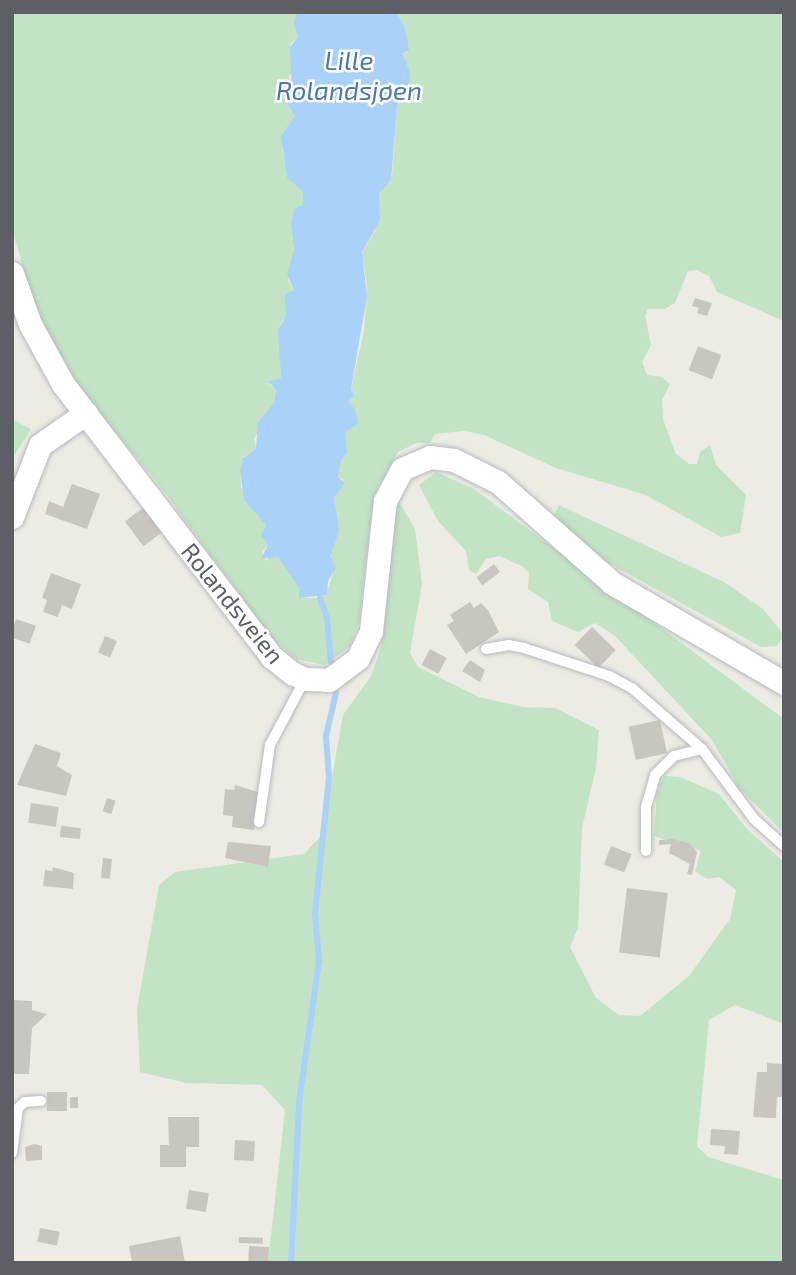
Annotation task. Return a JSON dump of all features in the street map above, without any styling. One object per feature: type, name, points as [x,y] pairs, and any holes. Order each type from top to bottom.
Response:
[{"type":"street","name":"Rolandsveien","points":[[12,272],[44,354],[86,413],[271,657],[305,679],[330,680],[341,675],[365,648],[371,631],[385,501],[402,469],[429,457],[454,460],[498,482],[612,583],[784,682]]},
{"type":"street","points":[[12,517],[40,445],[86,413]]},
{"type":"lane","points":[[486,649],[509,645],[609,676],[654,705],[702,749],[754,819],[784,846]]},
{"type":"lane","points":[[259,822],[270,745],[305,679]]},
{"type":"lane","points":[[646,851],[646,807],[654,775],[674,756],[702,749]]},
{"type":"lane","points":[[12,1153],[18,1108],[25,1102],[41,1101]]},
{"type":"green space","points":[[12,12],[298,12],[298,37],[290,44],[294,71],[289,76],[292,98],[288,100],[295,116],[282,147],[287,178],[303,192],[303,205],[294,209],[291,224],[294,250],[288,280],[294,290],[286,294],[286,316],[279,327],[281,378],[268,384],[276,388],[274,403],[254,439],[256,449],[243,457],[240,471],[241,487],[266,525],[263,538],[268,545],[262,552],[266,561],[272,554],[278,557],[299,588],[299,598],[320,598],[327,592],[333,573],[330,556],[338,531],[334,497],[344,480],[338,477],[345,433],[357,420],[348,402],[354,394],[351,389],[364,330],[367,285],[362,253],[375,230],[379,193],[392,175],[397,106],[409,82],[402,54],[407,52],[405,28],[396,12],[784,12],[784,321],[717,292],[709,276],[697,270],[688,271],[675,303],[665,309],[648,309],[645,316],[651,345],[642,362],[647,375],[662,377],[670,384],[662,400],[663,419],[676,454],[689,464],[697,464],[700,452],[710,445],[716,465],[746,495],[740,533],[721,537],[646,495],[556,468],[484,435],[464,431],[435,434],[430,443],[416,443],[398,452],[374,495],[359,622],[350,646],[325,665],[296,659],[272,638],[157,482],[60,365],[37,315],[12,229]]},
{"type":"green space","points":[[12,419],[31,429],[12,459]]},
{"type":"green space","points":[[436,472],[474,489],[784,719],[784,833],[740,789],[712,740],[615,636],[595,623],[578,632],[552,621],[548,602],[528,589],[529,573],[522,566],[499,556],[486,559],[476,574],[469,570],[466,551],[438,521],[419,485]]},
{"type":"green space","points":[[400,503],[415,529],[422,584],[410,653],[418,667],[479,697],[523,707],[555,708],[599,730],[596,768],[582,828],[578,928],[570,947],[596,998],[619,1015],[640,1016],[689,976],[730,919],[736,890],[719,877],[707,879],[695,871],[701,851],[654,836],[657,792],[664,776],[680,777],[719,794],[747,829],[784,862],[784,1024],[735,1005],[709,1020],[697,1146],[708,1157],[784,1180],[784,1263],[268,1263],[285,1110],[262,1085],[186,1083],[140,1072],[137,1009],[159,885],[175,872],[304,854],[322,835],[343,715],[371,676],[381,647],[389,514]]},
{"type":"green space","points":[[559,505],[724,582],[763,609],[784,635],[777,646],[761,647],[585,550],[554,516]]},
{"type":"water","name":"Lille Rolandsjøen","points":[[298,12],[396,12],[405,28],[409,50],[402,54],[410,72],[409,86],[397,106],[391,180],[379,193],[380,220],[362,252],[367,296],[351,389],[354,395],[348,402],[355,409],[358,423],[345,433],[347,453],[341,460],[338,477],[345,483],[334,497],[339,531],[330,556],[336,567],[328,581],[327,595],[299,598],[299,588],[278,557],[261,559],[268,545],[261,535],[266,525],[244,500],[240,471],[243,458],[256,449],[258,422],[274,403],[276,389],[268,382],[281,378],[278,330],[286,316],[285,294],[294,290],[287,275],[294,250],[291,224],[294,209],[303,205],[303,192],[287,178],[281,136],[295,116],[284,98],[292,98],[290,47],[298,37],[294,22]]},
{"type":"building","points":[[695,298],[712,303],[707,316],[697,313],[699,308],[692,306]]},
{"type":"building","points":[[698,346],[721,355],[712,379],[689,370]]},
{"type":"building","points":[[72,484],[100,494],[87,529],[45,514],[49,501],[63,507]]},
{"type":"building","points":[[144,507],[163,532],[143,546],[125,521]]},
{"type":"building","points":[[494,564],[500,572],[482,585],[476,577]]},
{"type":"building","points":[[51,573],[81,584],[72,609],[62,605],[58,617],[43,612],[47,600],[42,598]]},
{"type":"building","points":[[470,602],[474,608],[481,603],[488,610],[499,632],[466,654],[447,625],[454,621],[450,615]]},
{"type":"building","points":[[16,619],[36,626],[30,644],[12,638]]},
{"type":"building","points":[[592,627],[616,650],[598,668],[575,645]]},
{"type":"building","points":[[105,636],[117,641],[110,658],[98,653]]},
{"type":"building","points":[[430,649],[447,658],[438,674],[422,665]]},
{"type":"building","points":[[470,660],[485,670],[480,682],[462,671]]},
{"type":"building","points":[[660,720],[667,753],[636,760],[629,727]]},
{"type":"building","points":[[35,744],[61,753],[57,766],[72,775],[66,796],[17,785]]},
{"type":"building","points":[[235,785],[258,792],[254,830],[232,827],[233,816],[223,815],[225,789],[234,790]]},
{"type":"building","points":[[107,798],[116,801],[111,814],[103,811]]},
{"type":"building","points":[[31,803],[59,807],[56,827],[28,823]]},
{"type":"building","points":[[61,826],[81,828],[80,839],[60,837]]},
{"type":"building","points":[[672,839],[689,843],[697,852],[692,875],[687,874],[690,864],[669,853],[671,844],[659,845],[659,840]]},
{"type":"building","points":[[228,842],[271,846],[268,867],[225,858]]},
{"type":"building","points":[[611,846],[632,854],[624,873],[604,865]]},
{"type":"building","points":[[103,858],[112,859],[110,879],[101,878]]},
{"type":"building","points":[[53,867],[74,873],[73,889],[43,886],[45,870],[52,871]]},
{"type":"building","points":[[627,888],[668,893],[660,958],[619,953]]},
{"type":"building","points":[[12,1000],[32,1001],[32,1010],[47,1014],[32,1028],[29,1074],[12,1074]]},
{"type":"building","points":[[767,1063],[784,1064],[784,1097],[777,1097],[776,1118],[753,1117],[757,1072],[767,1072]]},
{"type":"building","points":[[47,1092],[67,1092],[67,1111],[47,1111]]},
{"type":"building","points":[[70,1097],[78,1097],[78,1108],[70,1108]]},
{"type":"building","points":[[168,1117],[199,1117],[199,1147],[186,1147],[186,1167],[160,1167],[160,1145],[169,1145]]},
{"type":"building","points":[[711,1129],[740,1131],[738,1155],[724,1154],[725,1146],[710,1145]]},
{"type":"building","points":[[235,1140],[255,1141],[254,1161],[234,1160]]},
{"type":"building","points":[[34,1144],[42,1146],[42,1160],[26,1161],[25,1147]]},
{"type":"building","points":[[189,1190],[209,1193],[206,1212],[186,1209]]},
{"type":"building","points":[[40,1228],[60,1232],[57,1246],[37,1242]]},
{"type":"building","points":[[180,1236],[185,1263],[132,1263],[129,1246]]},
{"type":"building","points":[[239,1237],[263,1238],[263,1244],[239,1243]]},
{"type":"building","points":[[249,1246],[269,1247],[268,1263],[248,1263]]},
{"type":"waterway","points":[[320,598],[327,618],[331,663]]},
{"type":"waterway","points":[[291,1263],[299,1103],[319,961],[315,913],[329,778],[326,736],[336,693]]}]
